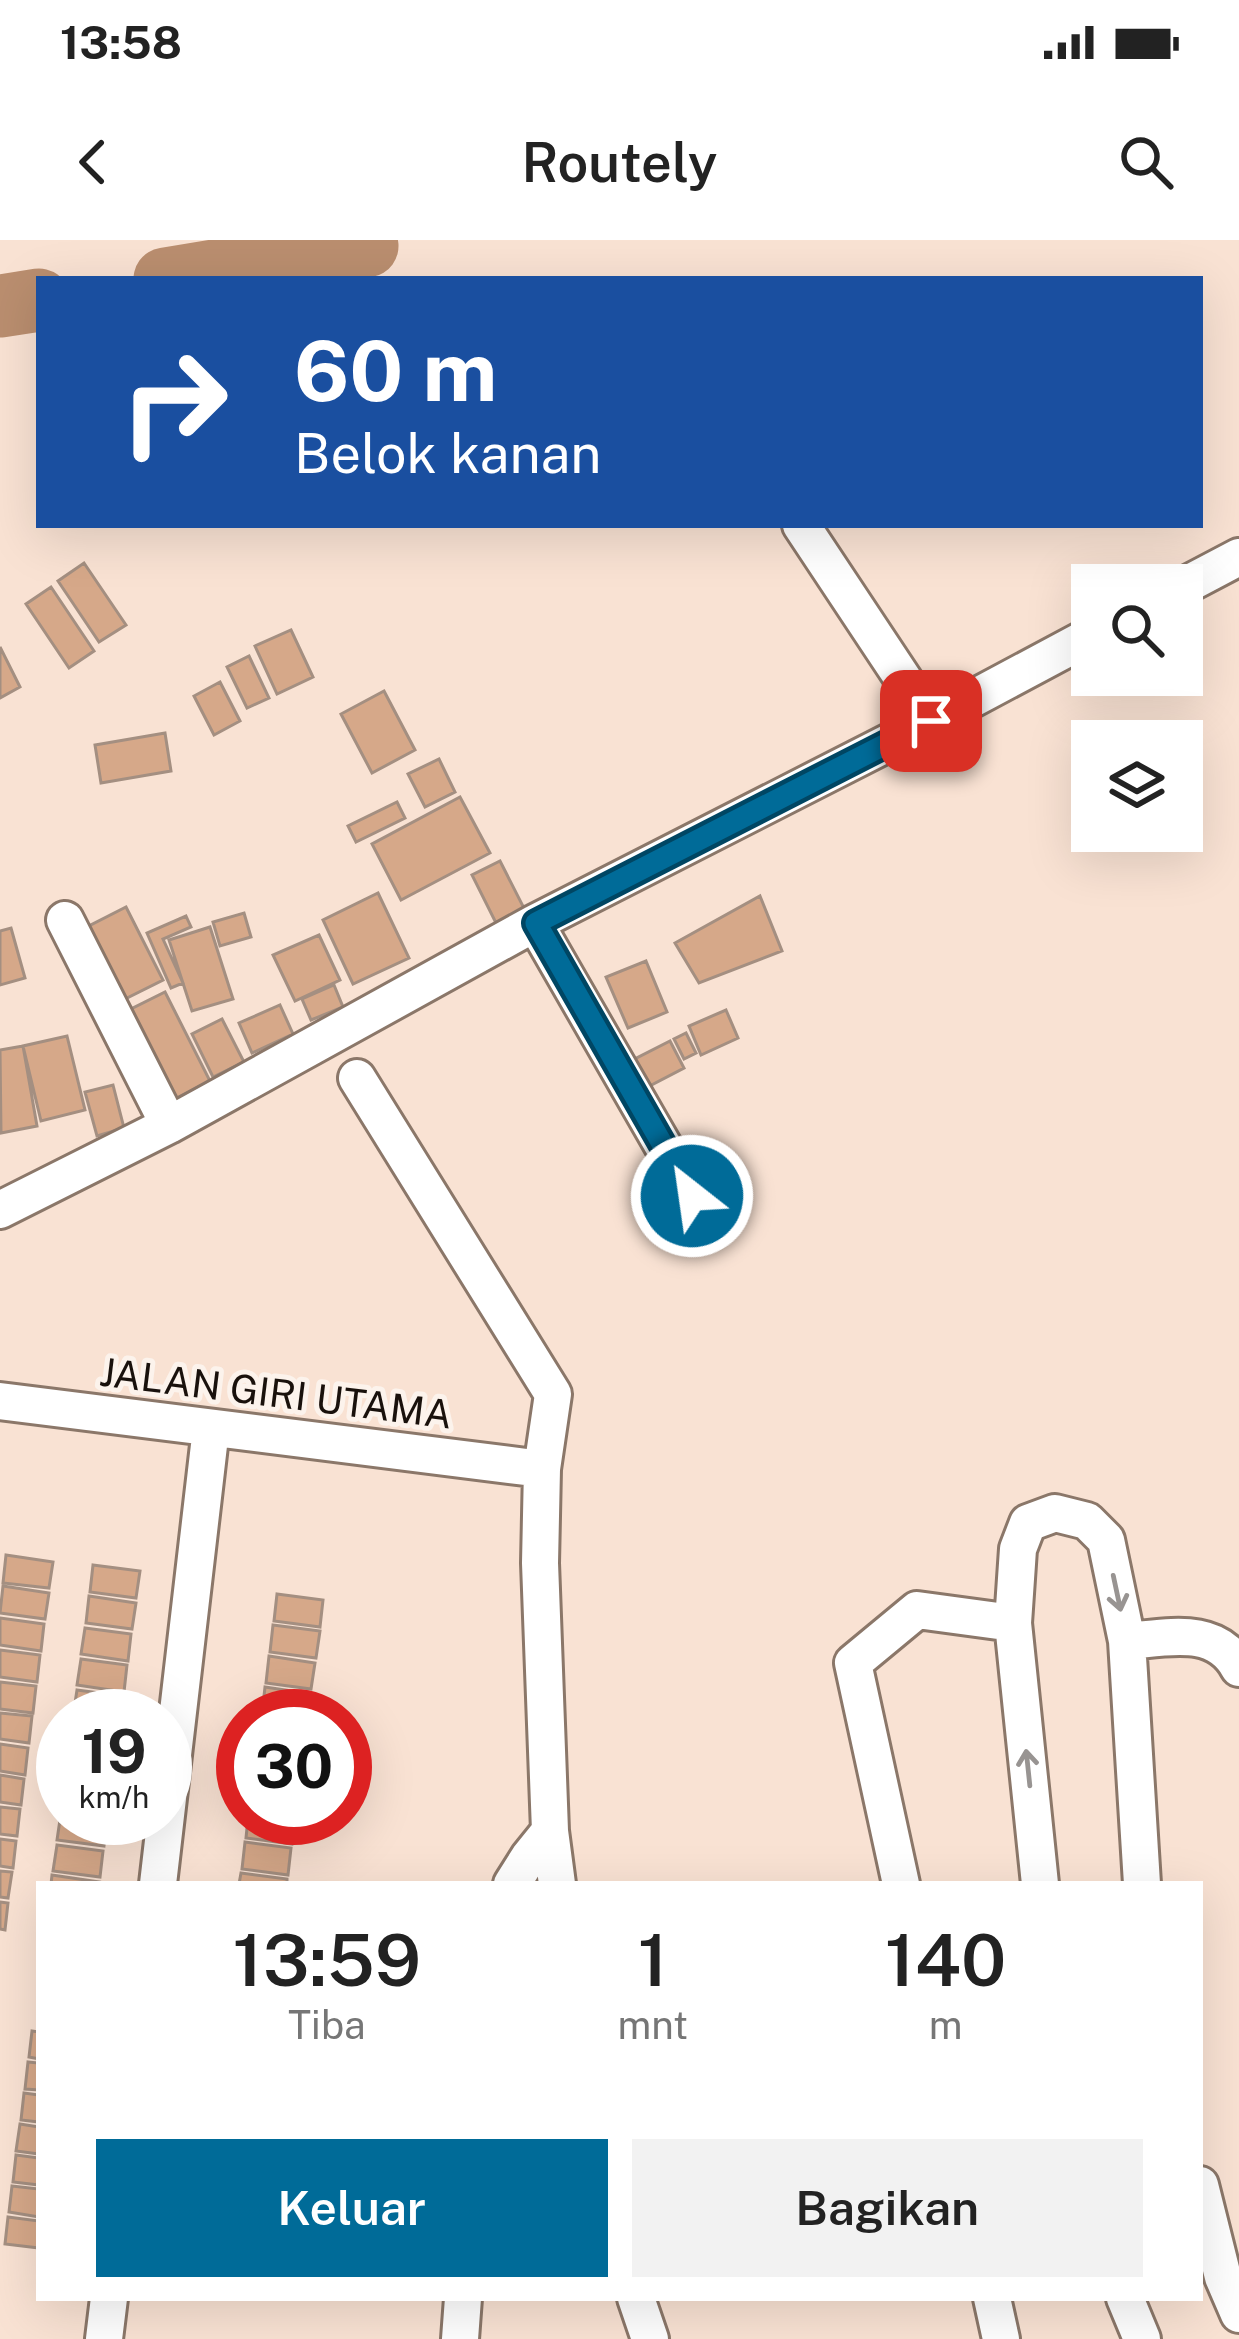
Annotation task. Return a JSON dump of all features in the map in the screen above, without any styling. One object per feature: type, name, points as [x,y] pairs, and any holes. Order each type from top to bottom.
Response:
[{"type":"street","points":[[803,528],[931,721]]},
{"type":"street","points":[[1203,576],[1239,556]]},
{"type":"street","points":[[0,1210],[169,1125],[536,923],[1071,646]]},
{"type":"street","points":[[65,920],[169,1125]]},
{"type":"street","points":[[536,923],[692,1196]]},
{"type":"street","points":[[357,1078],[553,1394],[542,1469],[539,1563],[550,1832],[557,1881]]},
{"type":"street","name":"JALAN GIRI UTAMA","points":[[0,1401],[542,1469]]},
{"type":"street","points":[[158,1881],[211,1428]]},
{"type":"street","points":[[1040,1881],[1013,1623],[1018,1549],[1028,1523],[1055,1513],[1087,1521],[1106,1540],[1127,1641],[1142,1881]]},
{"type":"street","points":[[900,1881],[853,1663],[917,1610],[1013,1623]]},
{"type":"street","points":[[1127,1641],[1199,1636],[1220,1645],[1239,1668]]},
{"type":"street","points":[[514,1881],[550,1832]]},
{"type":"street","points":[[1203,2197],[1223,2277],[1239,2314]]},
{"type":"street","points":[[104,2339],[109,2301]]},
{"type":"street","points":[[460,2339],[464,2301]]},
{"type":"street","points":[[637,2301],[650,2339]]},
{"type":"street","points":[[993,2301],[1001,2339]]},
{"type":"street","points":[[1126,2301],[1142,2339]]},
{"type":"building","points":[[84,563],[126,625],[99,642],[58,581]]},
{"type":"building","points":[[51,587],[94,651],[69,668],[26,604]]},
{"type":"building","points":[[291,630],[313,677],[277,694],[255,646]]},
{"type":"building","points":[[0,647],[20,687],[0,698]]},
{"type":"building","points":[[249,656],[269,698],[247,708],[227,667]]},
{"type":"building","points":[[220,682],[240,721],[214,735],[194,696]]},
{"type":"building","points":[[384,691],[415,750],[372,773],[341,714]]},
{"type":"building","points":[[165,733],[171,771],[101,783],[95,745]]},
{"type":"building","points":[[439,759],[455,792],[425,807],[408,774]]},
{"type":"building","points":[[460,797],[490,853],[401,900],[372,844]]},
{"type":"building","points":[[397,802],[405,818],[356,842],[348,826]]},
{"type":"building","points":[[500,861],[529,918],[501,933],[472,875]]},
{"type":"building","points":[[378,893],[409,958],[353,984],[323,920]]},
{"type":"building","points":[[760,896],[782,951],[699,983],[675,943]]},
{"type":"building","points":[[126,907],[163,980],[117,1003],[81,930]]},
{"type":"building","points":[[244,913],[251,937],[220,946],[213,922]]},
{"type":"building","points":[[186,916],[191,927],[163,939],[183,983],[171,988],[147,933]]},
{"type":"building","points":[[210,927],[233,999],[192,1011],[169,940]]},
{"type":"building","points":[[11,928],[25,978],[0,985],[0,931]]},
{"type":"building","points":[[319,935],[340,980],[295,1001],[273,955]]},
{"type":"building","points":[[646,961],[667,1012],[628,1028],[606,977]]},
{"type":"building","points":[[334,985],[343,1007],[311,1020],[302,999]]},
{"type":"building","points":[[165,992],[210,1081],[165,1104],[119,1015]]},
{"type":"building","points":[[280,1005],[293,1034],[252,1053],[239,1023]]},
{"type":"building","points":[[726,1010],[738,1038],[701,1055],[689,1026]]},
{"type":"building","points":[[222,1019],[244,1062],[213,1077],[192,1034]]},
{"type":"building","points":[[686,1033],[696,1053],[684,1059],[674,1039]]},
{"type":"building","points":[[67,1036],[85,1110],[41,1121],[23,1046]]},
{"type":"building","points":[[670,1041],[684,1068],[638,1092],[623,1065]]},
{"type":"building","points":[[23,1046],[37,1126],[1,1133],[0,1050]]},
{"type":"building","points":[[113,1085],[124,1128],[97,1136],[85,1092]]},
{"type":"building","points":[[6,1555],[53,1562],[49,1588],[3,1583]]},
{"type":"building","points":[[93,1565],[140,1571],[136,1598],[90,1592]]},
{"type":"building","points":[[3,1586],[49,1593],[45,1619],[0,1613]]},
{"type":"building","points":[[277,1594],[323,1600],[320,1627],[274,1621]]},
{"type":"building","points":[[89,1596],[136,1603],[132,1629],[86,1623]]},
{"type":"building","points":[[0,1618],[44,1624],[41,1651],[0,1645]]},
{"type":"building","points":[[273,1625],[320,1631],[316,1658],[270,1652]]},
{"type":"building","points":[[85,1628],[131,1634],[128,1661],[81,1654]]},
{"type":"building","points":[[0,1650],[40,1655],[37,1682],[0,1677]]},
{"type":"building","points":[[269,1656],[315,1663],[311,1689],[266,1683]]},
{"type":"building","points":[[81,1659],[127,1665],[124,1689],[77,1685]]},
{"type":"building","points":[[0,1682],[36,1686],[33,1713],[0,1709]]},
{"type":"building","points":[[0,1713],[32,1716],[29,1743],[0,1739]]},
{"type":"building","points":[[0,1744],[28,1748],[25,1775],[0,1771]]},
{"type":"building","points":[[0,1775],[24,1779],[21,1805],[0,1802]]},
{"type":"building","points":[[0,1807],[20,1809],[17,1836],[0,1834]]},
{"type":"building","points":[[0,1839],[16,1841],[13,1868],[0,1866]]},
{"type":"building","points":[[57,1845],[103,1851],[100,1877],[53,1871]]},
{"type":"building","points":[[245,1845],[291,1848],[288,1875],[242,1869]]},
{"type":"building","points":[[0,1871],[12,1872],[8,1898],[0,1897]]},
{"type":"building","points":[[241,1873],[287,1879],[287,1881],[240,1881]]},
{"type":"building","points":[[52,1875],[92,1881],[51,1881]]},
{"type":"building","points":[[0,1902],[8,1903],[5,1930],[0,1929]]},
{"type":"building","points":[[32,2031],[36,2032],[36,2058],[29,2057]]},
{"type":"building","points":[[28,2062],[36,2063],[36,2090],[25,2089]]},
{"type":"building","points":[[24,2093],[36,2095],[36,2122],[21,2120]]},
{"type":"building","points":[[20,2124],[36,2127],[36,2154],[16,2151]]},
{"type":"building","points":[[16,2155],[36,2158],[36,2185],[13,2182]]},
{"type":"building","points":[[12,2186],[36,2189],[36,2216],[9,2212]]},
{"type":"building","points":[[8,2217],[36,2221],[36,2248],[5,2244]]},
{"type":"waterway","points":[[183,276],[367,246]]},
{"type":"waterway","points":[[0,306],[36,300]]},
{"type":"route","points":[[692,1196],[536,923],[931,721]]}]
